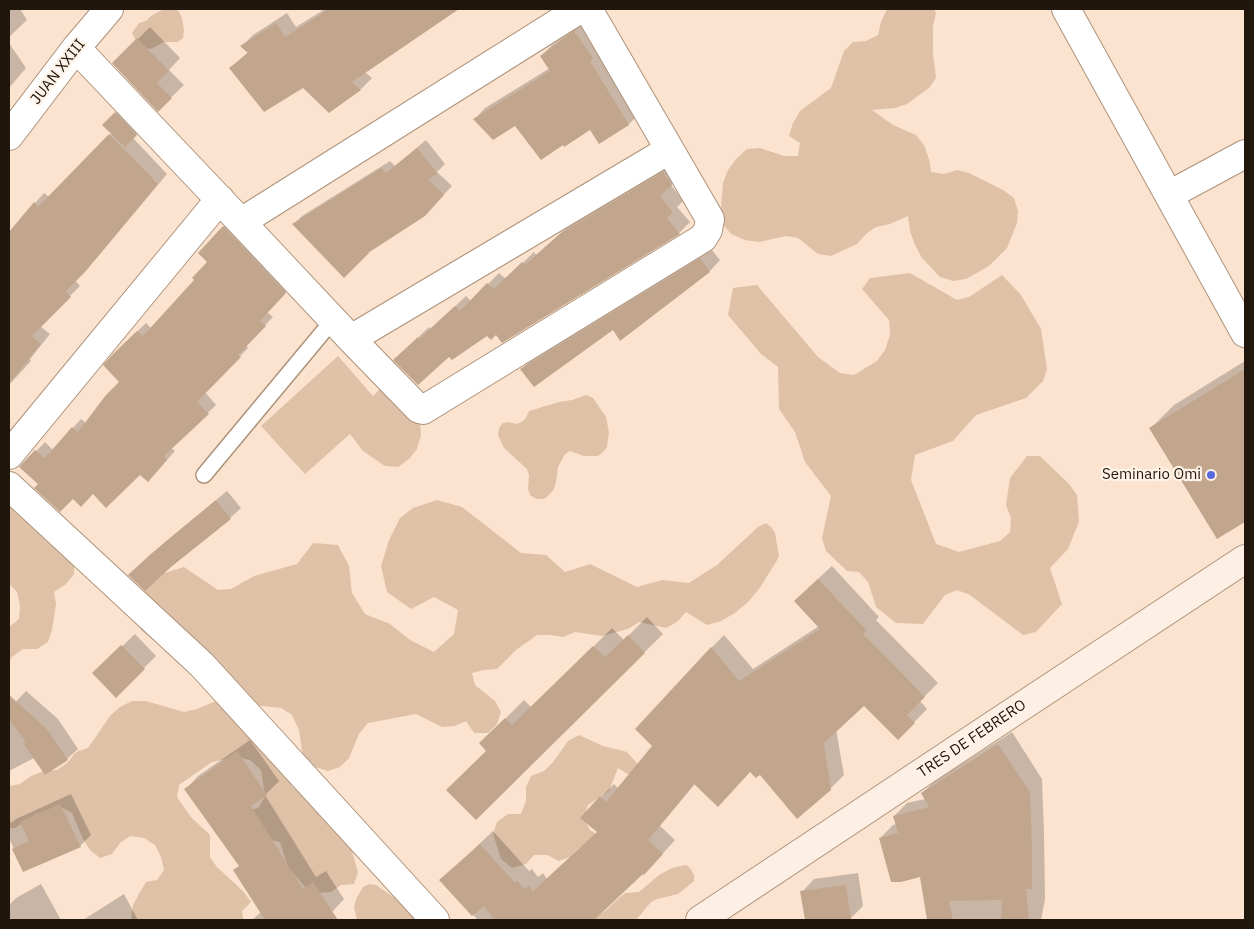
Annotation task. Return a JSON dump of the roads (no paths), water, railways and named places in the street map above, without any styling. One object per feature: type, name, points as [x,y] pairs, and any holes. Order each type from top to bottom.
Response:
[{"type":"street","name":"JUAN XXIII","points":[[9,136],[76,48],[110,9]]},
{"type":"street","points":[[242,222],[580,9]]},
{"type":"street","points":[[76,48],[342,330],[418,409],[423,410],[703,238],[708,230],[710,219],[588,9]]},
{"type":"street","points":[[1066,9],[1245,333]]},
{"type":"street","points":[[342,330],[669,150]]},
{"type":"street","points":[[1169,195],[1245,154]]},
{"type":"street","points":[[9,455],[220,199]]},
{"type":"street","points":[[9,486],[202,665],[435,920]]},
{"type":"street","name":"TRES DE FEBRERO","points":[[714,916],[984,731],[1245,559]]},
{"type":"lane","points":[[204,475],[342,330]]},
{"type":"place","name":"Seminario Omi","points":[[1211,475]]}]
